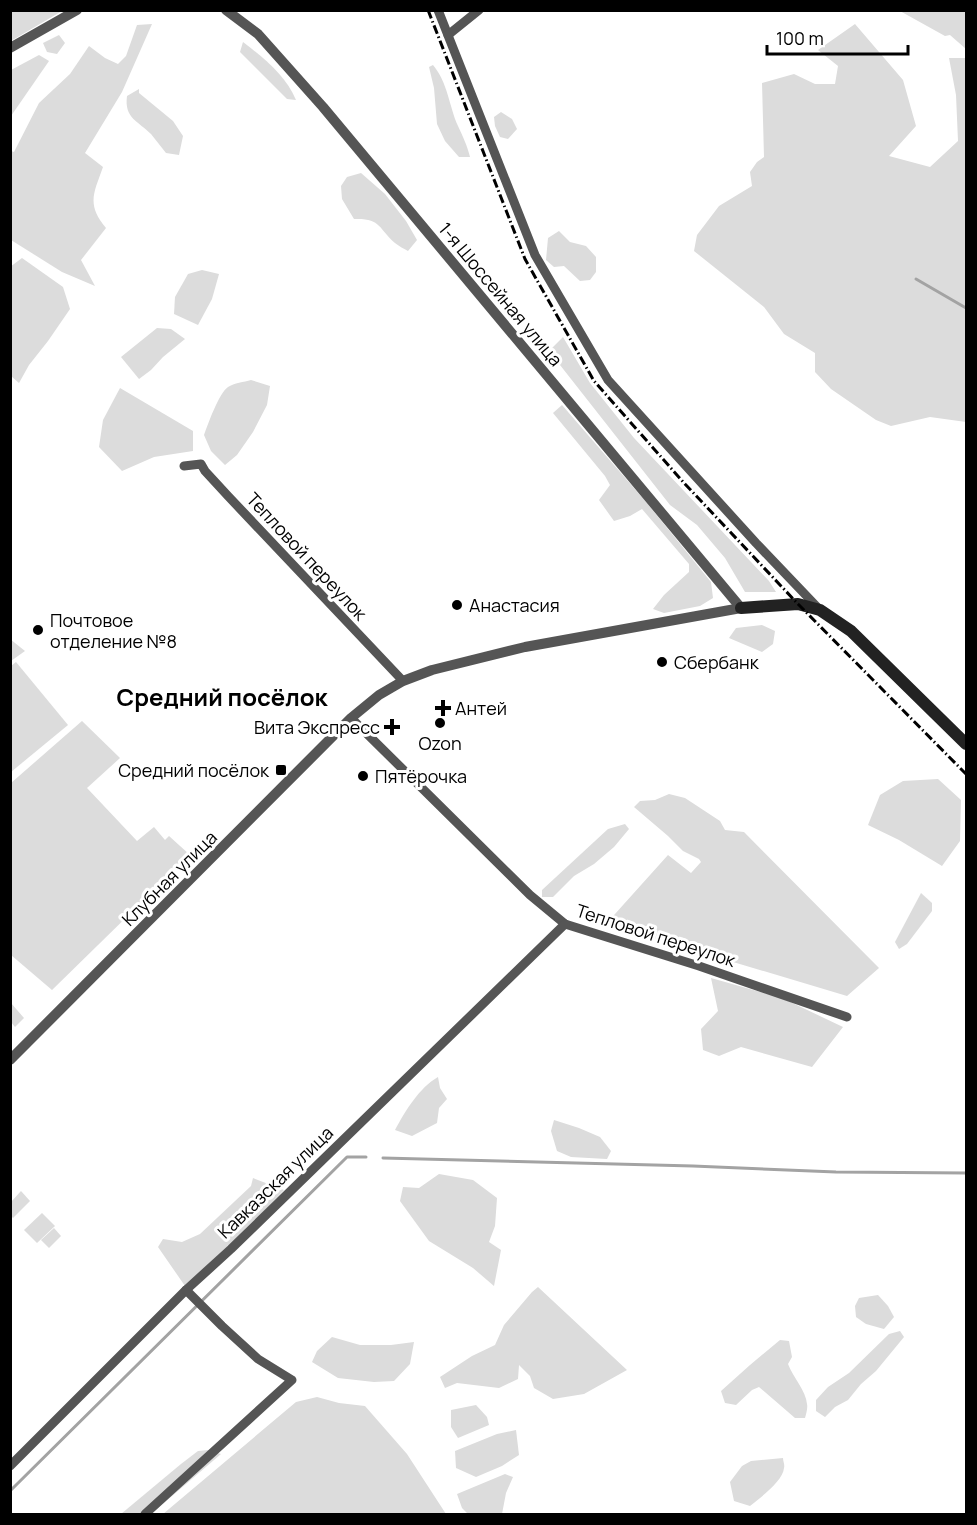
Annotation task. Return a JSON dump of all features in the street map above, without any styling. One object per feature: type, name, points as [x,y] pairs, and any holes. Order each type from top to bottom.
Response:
[{"type":"main road","points":[[741,608],[798,604],[820,610],[851,631],[966,744]]},
{"type":"street","points":[[10,48],[77,10]]},
{"type":"street","name":"1-я Шоссейная улица","points":[[226,10],[258,34],[323,106],[741,608]]},
{"type":"street","points":[[438,10],[535,255],[608,380],[820,610]]},
{"type":"street","points":[[448,35],[479,10]]},
{"type":"street","name":"Тепловой переулок","points":[[184,466],[201,464],[228,496],[403,681]]},
{"type":"street","name":"Клубная улица","points":[[10,1060],[351,718],[379,695],[403,681],[432,670],[525,647],[741,608]]},
{"type":"street","name":"Тепловой переулок","points":[[351,718],[530,896],[565,924],[699,966],[847,1017]]},
{"type":"street","name":"Кавказская улица","points":[[10,1466],[190,1293],[231,1249],[565,924]]},
{"type":"street","points":[[145,1515],[292,1380],[258,1359],[190,1293]]},
{"type":"shaded area","points":[[11,10],[62,10],[62,11],[11,41]]},
{"type":"shaded area","points":[[900,11],[966,11],[966,49],[950,35],[945,36]]},
{"type":"shaded area","points":[[152,24],[122,92],[85,153],[103,167],[95,191],[94,205],[106,228],[81,260],[95,286],[62,272],[11,240],[11,151],[14,152],[39,103],[70,74],[89,46],[118,64],[126,56],[137,25]]},
{"type":"shaded area","points":[[855,24],[903,80],[916,126],[889,156],[930,167],[958,141],[956,95],[949,58],[966,58],[966,422],[930,417],[891,426],[876,420],[831,389],[815,372],[815,353],[784,334],[764,307],[694,251],[697,235],[719,206],[752,186],[750,172],[764,157],[762,83],[794,74],[815,84],[835,84],[838,66],[818,50]]},
{"type":"shaded area","points":[[59,35],[65,43],[57,54],[47,52],[43,43]]},
{"type":"shaded area","points":[[243,42],[280,75],[296,100],[287,99],[240,52]]},
{"type":"shaded area","points":[[39,55],[49,61],[11,116],[11,70]]},
{"type":"shaded area","points":[[433,65],[445,87],[470,157],[459,157],[445,141],[437,124],[434,88],[429,67]]},
{"type":"shaded area","points":[[139,89],[139,93],[173,121],[183,136],[179,155],[166,153],[151,134],[130,114],[127,96]]},
{"type":"shaded area","points":[[501,112],[512,119],[517,129],[508,139],[500,137],[495,126],[494,117]]},
{"type":"shaded area","points":[[361,173],[385,194],[406,221],[417,240],[408,251],[395,243],[374,222],[354,219],[342,199],[341,186],[347,177]]},
{"type":"shaded area","points":[[559,231],[570,242],[586,246],[596,257],[596,272],[590,280],[580,281],[564,266],[554,267],[546,260],[548,238]]},
{"type":"shaded area","points":[[22,258],[63,287],[70,309],[29,365],[19,383],[11,376],[10,267]]},
{"type":"shaded area","points":[[202,270],[219,274],[212,299],[198,325],[174,314],[175,297],[188,274]]},
{"type":"shaded area","points":[[157,328],[171,329],[185,339],[139,379],[121,357]]},
{"type":"shaded area","points":[[563,337],[590,383],[634,438],[769,581],[776,592],[745,592],[725,558],[697,525],[670,505],[549,351]]},
{"type":"shaded area","points":[[251,380],[270,386],[267,405],[253,432],[237,455],[225,465],[211,451],[204,435],[214,409],[225,390],[233,384]]},
{"type":"shaded area","points":[[120,388],[193,431],[193,451],[154,457],[122,471],[99,447],[103,420]]},
{"type":"shaded area","points":[[562,405],[711,582],[713,598],[700,606],[664,613],[653,609],[664,595],[689,572],[689,564],[642,509],[614,521],[599,500],[610,485],[605,476],[553,413]]},
{"type":"shaded area","points":[[762,625],[775,631],[773,644],[762,652],[729,638],[736,628]]},
{"type":"shaded area","points":[[10,639],[25,651],[11,661],[10,661]]},
{"type":"shaded area","points":[[16,662],[68,725],[11,772],[11,666]]},
{"type":"shaded area","points":[[82,721],[120,758],[87,788],[137,841],[154,827],[165,840],[169,836],[190,855],[52,990],[11,955],[11,783]]},
{"type":"shaded area","points":[[938,779],[961,800],[960,841],[942,866],[899,840],[868,825],[880,795],[903,781]]},
{"type":"shaded area","points":[[669,794],[685,798],[720,821],[725,830],[744,832],[879,968],[847,996],[606,924],[668,855],[691,873],[701,862],[683,851],[634,807],[640,801],[655,800]]},
{"type":"shaded area","points":[[625,824],[629,829],[614,847],[594,864],[574,876],[553,897],[542,897],[542,890],[608,829]]},
{"type":"shaded area","points":[[921,893],[932,903],[932,911],[907,944],[899,949],[895,942]]},
{"type":"shaded area","points":[[711,978],[782,998],[843,1027],[812,1067],[741,1047],[719,1056],[703,1050],[701,1029],[718,1011]]},
{"type":"shaded area","points":[[11,1003],[24,1018],[15,1027],[11,1022]]},
{"type":"shaded area","points":[[438,1077],[440,1088],[447,1099],[439,1108],[437,1123],[412,1136],[395,1130],[419,1093]]},
{"type":"shaded area","points":[[554,1120],[600,1137],[611,1151],[607,1159],[571,1157],[557,1151],[551,1131]]},
{"type":"shaded area","points":[[439,1174],[473,1180],[497,1198],[495,1226],[489,1242],[501,1250],[494,1286],[473,1268],[429,1241],[400,1201],[403,1187],[419,1188]]},
{"type":"shaded area","points":[[253,1178],[284,1190],[242,1234],[185,1286],[158,1247],[163,1239],[182,1242],[200,1234],[251,1186]]},
{"type":"shaded area","points":[[21,1191],[30,1201],[13,1218],[11,1202]]},
{"type":"shaded area","points":[[42,1213],[55,1226],[37,1243],[24,1230]]},
{"type":"shaded area","points":[[54,1228],[61,1236],[49,1248],[41,1240]]},
{"type":"shaded area","points":[[538,1287],[627,1370],[584,1394],[553,1399],[534,1388],[530,1376],[519,1365],[518,1379],[499,1388],[457,1383],[445,1388],[440,1377],[472,1356],[495,1345],[504,1325]]},
{"type":"shaded area","points":[[878,1295],[894,1317],[884,1329],[866,1324],[856,1317],[855,1306],[859,1298]]},
{"type":"shaded area","points":[[900,1331],[904,1337],[848,1400],[835,1407],[825,1417],[816,1411],[816,1400],[828,1387],[849,1373],[889,1334]]},
{"type":"shaded area","points":[[332,1337],[360,1345],[414,1342],[410,1364],[394,1381],[374,1382],[338,1378],[312,1362],[317,1351]]},
{"type":"shaded area","points":[[780,1340],[789,1341],[792,1357],[788,1364],[806,1399],[805,1418],[795,1418],[759,1387],[752,1390],[736,1405],[725,1403],[721,1391]]},
{"type":"shaded area","points":[[317,1397],[339,1403],[365,1406],[407,1454],[446,1514],[163,1514],[296,1402]]},
{"type":"shaded area","points":[[476,1405],[487,1417],[489,1425],[458,1438],[451,1427],[451,1410]]},
{"type":"shaded area","points":[[516,1430],[519,1455],[502,1466],[476,1477],[456,1468],[455,1451],[497,1434]]},
{"type":"shaded area","points":[[208,1450],[221,1454],[151,1514],[121,1514],[198,1451]]},
{"type":"shaded area","points":[[783,1458],[783,1473],[765,1494],[750,1506],[734,1501],[730,1482],[742,1466],[751,1461]]},
{"type":"shaded area","points":[[505,1474],[513,1477],[506,1493],[502,1514],[468,1514],[462,1508],[457,1494]]},
{"type":"waterway","points":[[916,279],[966,308]]},
{"type":"waterway","points":[[10,1491],[347,1157],[366,1157]]},
{"type":"waterway","points":[[383,1158],[836,1172],[966,1173]]},
{"type":"railway","points":[[428,10],[525,259],[594,381],[685,484],[798,604],[966,774]]},
{"type":"place","name":"Анастасия","points":[[457,605]]},
{"type":"place","name":"Почтовое отделение №8","points":[[38,630]]},
{"type":"place","name":"Сбербанк","points":[[662,662]]},
{"type":"place","name":"Антей","points":[[443,708]]},
{"type":"place","name":"Ozon","points":[[440,723]]},
{"type":"place","name":"Вита Экспресс","points":[[392,727]]},
{"type":"place","name":"Средний посёлок","points":[[281,770]]},
{"type":"place","name":"Пятёрочка","points":[[363,776]]},
{"type":"district","name":"Средний посёлок","points":[[222,696]]}]
